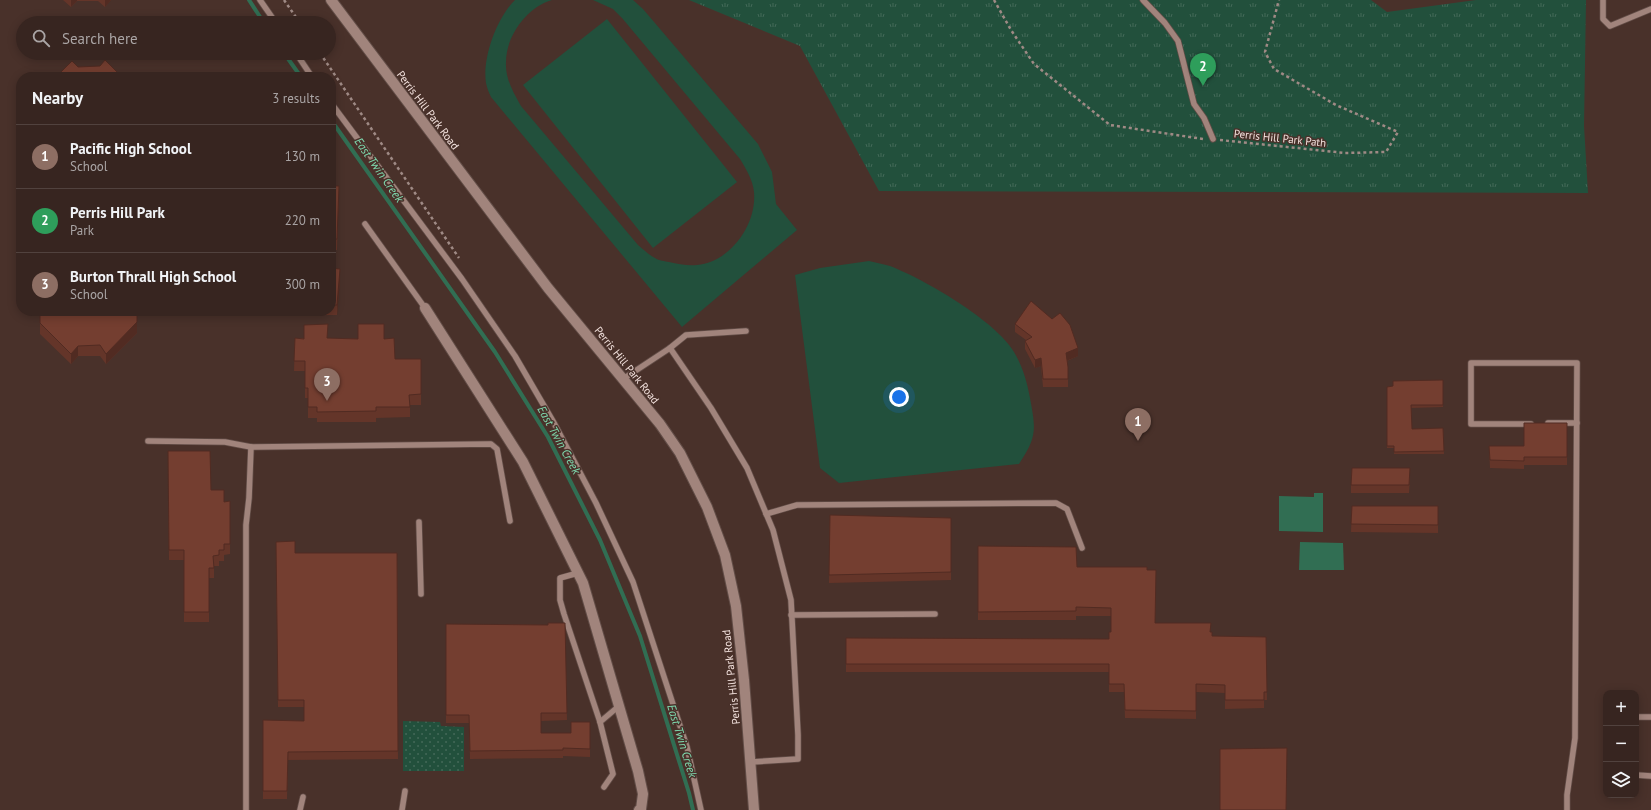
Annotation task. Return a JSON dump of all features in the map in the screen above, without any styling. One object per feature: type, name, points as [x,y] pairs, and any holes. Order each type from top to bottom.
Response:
[{"type":"street","name":"Perris Hill Park Road","points":[[331,0],[548,288],[660,424],[680,453],[707,507],[724,554],[736,606],[751,762],[754,810]]},
{"type":"street","points":[[425,308],[523,462],[583,583],[643,794],[641,809],[639,810]]},
{"type":"lane","points":[[260,0],[271,16]]},
{"type":"lane","points":[[1143,0],[1165,23],[1178,41],[1194,104],[1204,118],[1213,139]]},
{"type":"lane","points":[[1603,0],[1603,19],[1610,26],[1651,9]]},
{"type":"lane","points":[[301,60],[309,72]]},
{"type":"lane","points":[[336,110],[462,279],[515,356],[554,423],[575,463],[633,582],[687,747],[701,810]]},
{"type":"lane","points":[[365,224],[425,308]]},
{"type":"lane","points":[[623,379],[670,348],[686,335],[746,331]]},
{"type":"lane","points":[[670,348],[711,408],[747,468],[773,530],[791,600],[798,759],[751,762]]},
{"type":"lane","points":[[1567,810],[1567,795],[1575,738],[1577,423],[1577,363],[1471,363],[1471,424],[1577,423]]},
{"type":"lane","points":[[148,441],[225,442],[251,446],[491,444],[497,449],[510,521]]},
{"type":"lane","points":[[246,810],[246,525],[249,498],[251,446]]},
{"type":"lane","points":[[766,514],[797,505],[1056,503],[1067,509],[1082,548]]},
{"type":"lane","points":[[419,522],[421,594]]},
{"type":"lane","points":[[578,573],[560,578],[560,600],[600,722],[613,774],[604,787]]},
{"type":"lane","points":[[791,615],[935,614]]},
{"type":"lane","points":[[600,722],[619,706]]},
{"type":"lane","points":[[1639,717],[1651,718]]},
{"type":"lane","points":[[1639,776],[1651,776]]},
{"type":"lane","points":[[402,810],[405,791]]},
{"type":"lane","points":[[300,810],[303,797]]},
{"type":"path","points":[[284,0],[295,16]]},
{"type":"path","name":"Perris Hill Park Path","points":[[994,0],[1011,30],[1034,64],[1110,125],[1213,139],[1345,154],[1386,152],[1398,132],[1336,105],[1274,69],[1265,52],[1279,0]]},
{"type":"path","points":[[325,60],[333,72]]},
{"type":"path","points":[[336,76],[461,260]]},
{"type":"green space","points":[[515,0],[552,0],[534,9],[526,16],[514,33],[507,52],[506,68],[508,79],[521,106],[638,245],[658,260],[679,264],[697,265],[720,257],[730,249],[739,240],[751,217],[754,204],[752,183],[740,159],[622,18],[613,9],[593,0],[633,0],[643,9],[758,144],[772,172],[776,204],[797,230],[682,327],[491,97],[486,85],[486,62],[492,38],[497,27],[508,7]]},
{"type":"green space","points":[[689,0],[1371,0],[1387,12],[1476,0],[1586,0],[1584,126],[1588,193],[879,191],[800,46]]},
{"type":"green space","points":[[607,19],[737,182],[653,248],[523,85]]},
{"type":"green space","points":[[869,261],[890,266],[904,272],[958,302],[992,327],[1014,352],[1026,380],[1034,426],[1032,440],[1019,464],[839,483],[820,468],[795,275],[820,268]]},
{"type":"green space","points":[[403,721],[440,722],[441,726],[464,727],[464,771],[403,771]]},
{"type":"shaded area","points":[[1314,493],[1323,493],[1323,532],[1279,531],[1279,496],[1314,497]]},
{"type":"shaded area","points":[[1300,542],[1343,543],[1344,570],[1299,570]]},
{"type":"building","points":[[105,60],[117,72],[61,72],[72,61],[78,67],[100,66]]},
{"type":"building","points":[[336,186],[339,186],[337,239]]},
{"type":"building","points":[[336,269],[340,269],[336,305]]},
{"type":"building","points":[[1031,301],[1052,319],[1060,313],[1070,325],[1078,348],[1066,353],[1068,379],[1043,379],[1041,358],[1035,360],[1025,341],[1032,337],[1015,324]]},
{"type":"building","points":[[40,316],[137,316],[137,322],[106,354],[100,345],[78,346],[71,354],[40,323]]},
{"type":"building","points":[[328,324],[327,338],[358,339],[358,324],[384,324],[384,339],[394,338],[395,359],[421,359],[421,394],[409,395],[410,407],[376,407],[376,411],[317,412],[317,407],[308,407],[308,388],[305,388],[305,361],[294,361],[295,338],[304,339],[304,325]]},
{"type":"building","points":[[1443,380],[1443,405],[1411,405],[1412,429],[1443,428],[1444,451],[1394,452],[1394,446],[1387,446],[1387,387],[1393,386],[1393,381]]},
{"type":"building","points":[[1524,423],[1567,423],[1567,457],[1524,457],[1524,461],[1490,460],[1489,446],[1524,446]]},
{"type":"building","points":[[168,451],[210,451],[211,490],[224,490],[224,502],[230,501],[230,544],[224,544],[224,550],[219,550],[219,555],[213,556],[214,568],[209,568],[209,612],[184,612],[184,550],[169,550]]},
{"type":"building","points":[[1352,468],[1410,468],[1409,485],[1351,485]]},
{"type":"building","points":[[1352,506],[1438,506],[1438,525],[1351,524]]},
{"type":"building","points":[[830,515],[951,518],[951,572],[829,575]]},
{"type":"building","points":[[295,541],[295,553],[397,553],[398,751],[288,752],[287,791],[263,791],[263,720],[304,721],[304,700],[278,700],[276,542]]},
{"type":"building","points":[[978,546],[1076,547],[1077,567],[1147,567],[1147,570],[1156,570],[1155,623],[1211,623],[1210,632],[1212,632],[1212,636],[1266,637],[1267,692],[1264,692],[1264,700],[1225,700],[1225,685],[1196,684],[1196,711],[1125,710],[1124,684],[1109,684],[1109,664],[846,664],[846,638],[1109,639],[1109,632],[1111,632],[1111,608],[1076,607],[1076,611],[978,612]]},
{"type":"building","points":[[548,623],[565,623],[567,713],[541,713],[541,733],[571,733],[571,722],[590,722],[590,749],[563,748],[563,750],[470,751],[469,715],[446,715],[446,624],[548,625]]},
{"type":"building","points":[[1287,748],[1286,810],[1220,810],[1220,749]]},
{"type":"waterway","name":"East Twin Creek","points":[[249,0],[259,16]]},
{"type":"waterway","name":"East Twin Creek","points":[[289,60],[297,72]]},
{"type":"waterway","name":"East Twin Creek","points":[[336,127],[495,352],[548,437],[600,540],[640,636],[693,810]]},
{"type":"place","name":"Perris Hill Park","points":[[1203,86]]},
{"type":"place","name":"Burton Thrall High School","points":[[327,401]]},
{"type":"place","name":"Pacific High School","points":[[1138,441]]}]
